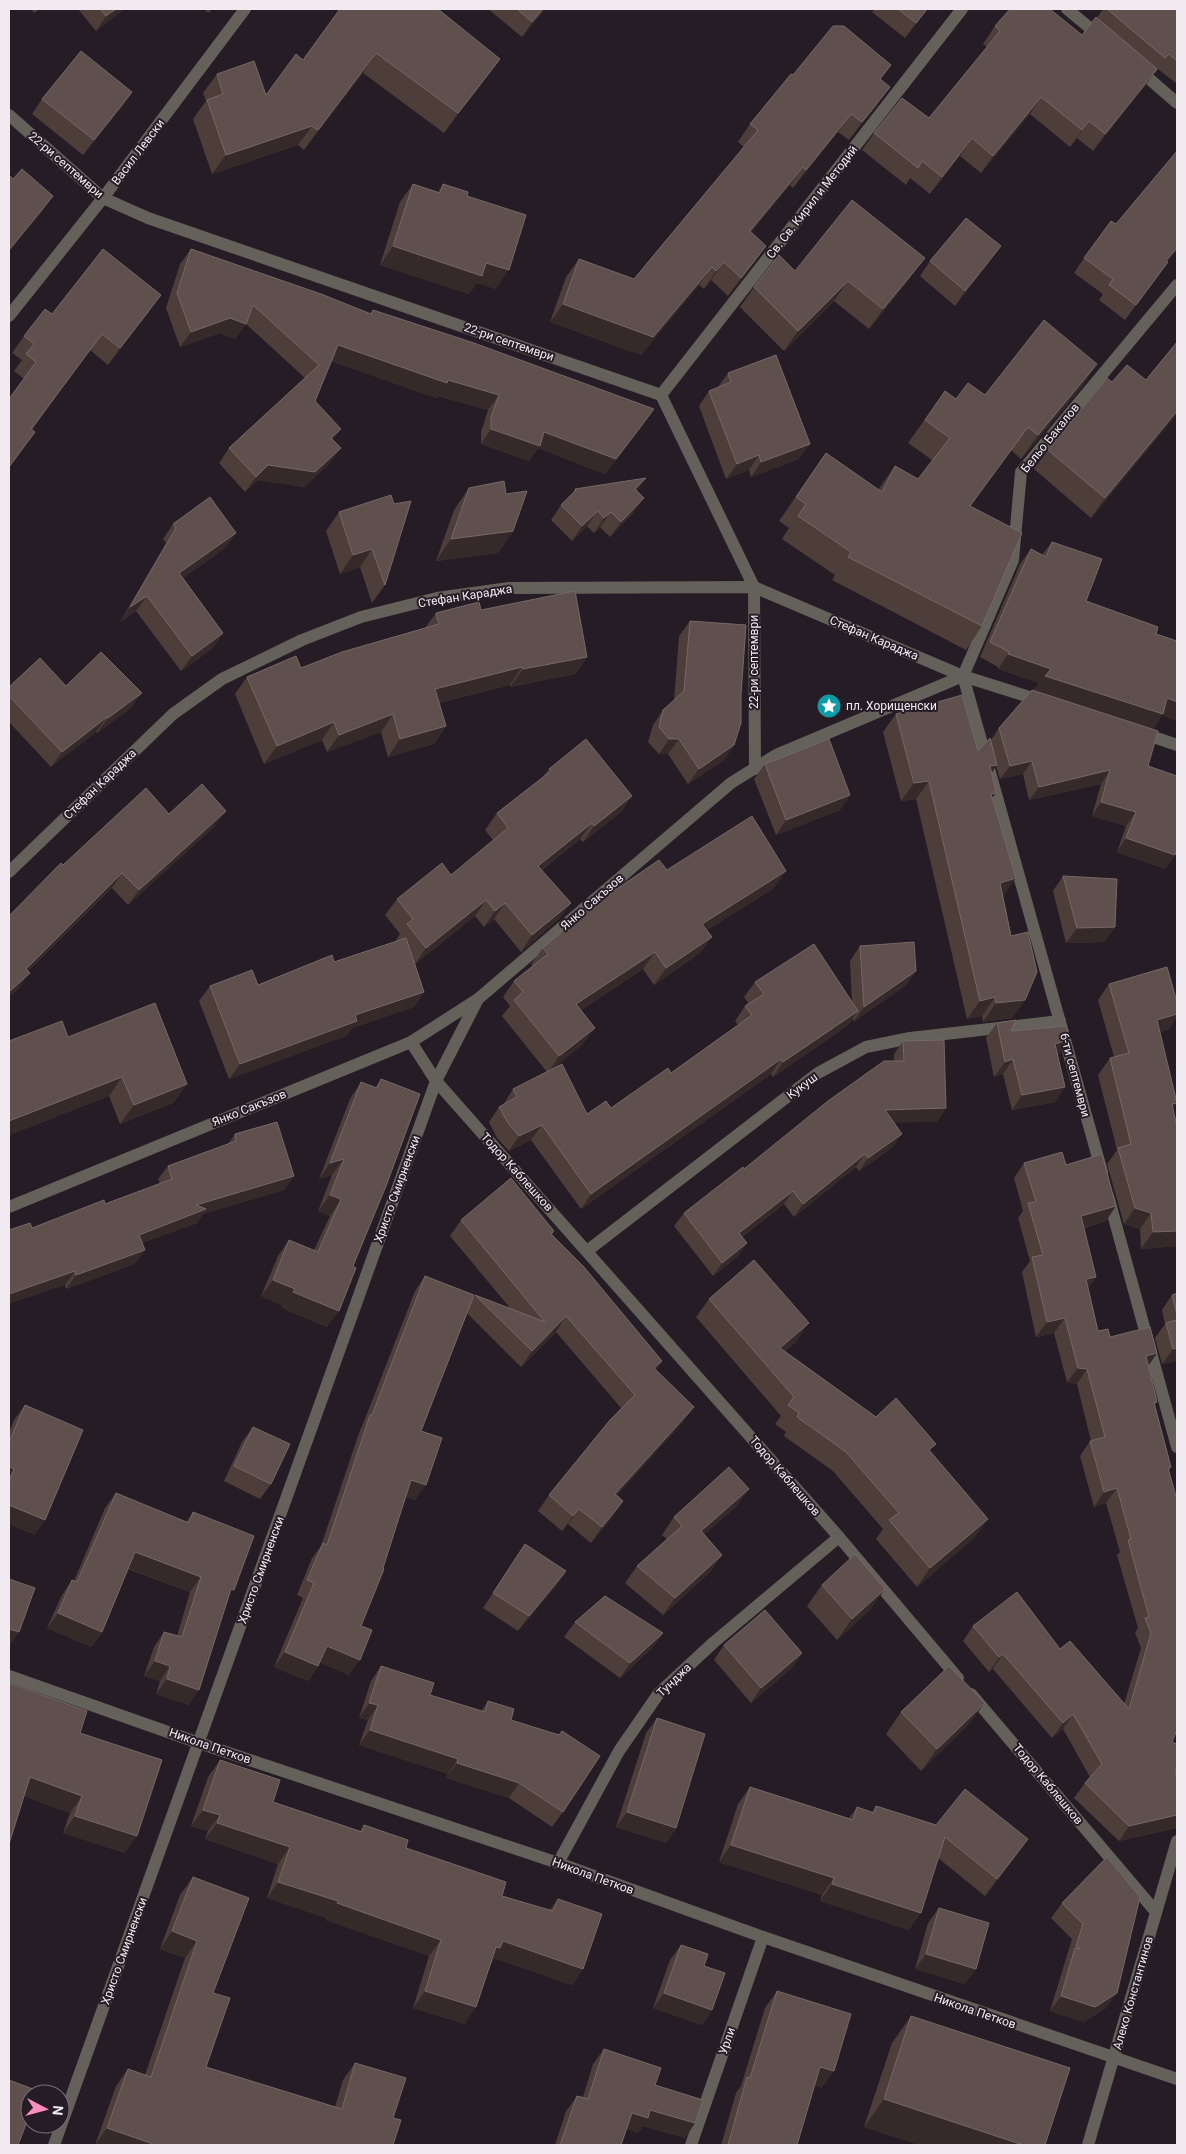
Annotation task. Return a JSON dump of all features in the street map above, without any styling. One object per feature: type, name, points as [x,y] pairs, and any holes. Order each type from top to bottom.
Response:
[{"type":"street","name":"Васил Левски","points":[[9,316],[103,198],[245,9]]},
{"type":"street","name":"Св. Св. Кирил и Методий","points":[[662,395],[962,9]]},
{"type":"street","points":[[1068,9],[1111,47]]},
{"type":"street","points":[[1126,59],[1177,104]]},
{"type":"street","name":"22-ри септември","points":[[9,114],[103,198],[148,218],[662,395],[754,587],[754,769]]},
{"type":"street","name":"Бельо Бакалов","points":[[963,676],[1012,560],[1020,472],[1177,285]]},
{"type":"street","name":"Стефан Караджа","points":[[9,872],[173,714],[222,679],[302,640],[361,617],[437,598],[509,588],[754,587],[963,676]]},
{"type":"street","points":[[963,676],[1056,706]]},
{"type":"street","name":"Янко Сакъзов","points":[[9,1207],[411,1042],[478,999],[731,783],[776,755],[963,676]]},
{"type":"street","name":"6-ти септември","points":[[963,676],[1177,1447]]},
{"type":"street","points":[[1131,730],[1177,745]]},
{"type":"street","name":"Христо Смирненски","points":[[54,2145],[436,1081],[478,999]]},
{"type":"street","name":"Кукуш","points":[[587,1251],[818,1073],[866,1047],[910,1038],[1060,1021]]},
{"type":"street","name":"Тодор Каблешков","points":[[411,1042],[436,1081],[839,1536],[1156,1912]]},
{"type":"street","name":"Тунджа","points":[[558,1864],[619,1751],[658,1693],[713,1643],[839,1536]]},
{"type":"street","name":"Никола Петков","points":[[9,1676],[199,1743],[558,1864],[1114,2059],[1177,2079]]},
{"type":"street","name":"Алеко Константинов","points":[[1088,2145],[1177,1841]]},
{"type":"street","name":"Урли","points":[[691,2145],[763,1937]]},
{"type":"building","points":[[100,9],[116,9],[106,16]]},
{"type":"building","points":[[340,9],[438,9],[500,59],[458,113],[376,53],[318,130],[312,126],[226,155],[207,100],[223,94],[217,74],[254,61],[266,95],[296,54],[303,60]]},
{"type":"building","points":[[517,9],[543,9],[532,22]]},
{"type":"building","points":[[898,9],[927,9],[916,23]]},
{"type":"building","points":[[1010,9],[1050,9],[1082,35],[1096,17],[1157,69],[1105,134],[1089,121],[1082,130],[1041,97],[993,156],[972,138],[942,177],[922,161],[918,168],[874,133],[902,98],[929,118],[1000,31],[995,26]]},
{"type":"building","points":[[1107,9],[1177,9],[1177,61],[1169,54],[1165,58]]},
{"type":"building","points":[[833,26],[844,26],[891,65],[880,79],[890,87],[862,122],[851,114],[806,170],[803,167],[750,231],[766,246],[741,278],[724,262],[716,271],[712,267],[653,337],[563,304],[579,259],[634,279],[758,130],[750,124]]},
{"type":"building","points":[[81,51],[132,92],[94,140],[42,99]]},
{"type":"building","points":[[1177,151],[1177,248],[1136,305],[1109,285],[1113,279],[1084,258],[1111,221],[1116,224]]},
{"type":"building","points":[[22,169],[53,196],[9,250],[9,175],[13,179]]},
{"type":"building","points":[[413,184],[440,193],[443,184],[468,192],[467,196],[526,215],[509,270],[486,263],[482,276],[393,246]]},
{"type":"building","points":[[852,200],[925,258],[883,309],[848,281],[798,331],[754,287],[779,255],[795,271]]},
{"type":"building","points":[[966,218],[1001,246],[965,291],[930,261]]},
{"type":"building","points":[[103,249],[161,295],[120,348],[102,334],[31,429],[35,432],[9,467],[9,399],[36,362],[26,354],[34,344],[24,336],[45,309],[52,314]]},
{"type":"building","points":[[191,249],[321,294],[371,314],[373,310],[474,343],[654,409],[616,459],[544,432],[540,446],[491,429],[491,417],[499,395],[448,380],[447,383],[338,345],[315,401],[341,429],[331,438],[341,448],[315,472],[268,465],[256,477],[229,448],[319,365],[253,305],[246,324],[230,318],[191,332],[177,293]]},
{"type":"building","points":[[1044,320],[1097,364],[1038,435],[1028,427],[970,506],[1022,533],[982,626],[848,557],[851,552],[798,516],[806,504],[796,497],[826,453],[882,492],[895,466],[918,479],[950,438],[925,420],[945,391],[956,399],[968,383],[985,395]]},
{"type":"building","points":[[1177,342],[1177,411],[1105,498],[1048,450],[1107,378],[1112,382],[1127,365],[1146,380]]},
{"type":"building","points":[[776,355],[810,444],[761,462],[759,455],[737,464],[709,391],[731,382],[728,373]]},
{"type":"building","points":[[646,478],[635,489],[644,498],[621,522],[611,512],[604,518],[598,511],[582,526],[561,505],[575,489]]},
{"type":"building","points":[[504,481],[506,494],[527,491],[513,531],[451,539],[469,488]]},
{"type":"building","points":[[391,495],[394,504],[411,501],[385,585],[372,549],[353,555],[339,512]]},
{"type":"building","points":[[210,497],[236,533],[179,573],[223,633],[192,656],[147,596],[130,607],[176,528],[173,524]]},
{"type":"building","points":[[1052,542],[1102,559],[1086,601],[1158,627],[1156,634],[1177,641],[1177,702],[1167,698],[1163,714],[1045,676],[1051,669],[1008,654],[1009,652],[990,642],[1031,549],[1046,557]]},
{"type":"building","points":[[575,591],[587,657],[523,669],[522,667],[435,689],[446,726],[400,739],[393,714],[339,735],[334,722],[277,746],[247,677],[296,656],[301,668],[342,652],[439,624],[436,613],[479,602],[481,610]]},
{"type":"building","points":[[690,621],[746,625],[741,723],[734,745],[699,769],[679,739],[669,739],[659,727],[663,710],[684,691]]},
{"type":"building","points":[[101,652],[142,693],[62,752],[9,696],[9,687],[40,658],[66,686]]},
{"type":"building","points":[[1032,690],[1158,731],[1148,766],[1177,776],[1177,849],[1175,855],[1126,838],[1136,812],[1101,802],[1110,770],[1039,787],[1032,761],[1010,766],[999,728]]},
{"type":"building","points":[[962,695],[978,751],[990,738],[997,765],[990,766],[996,793],[991,794],[1016,878],[1000,883],[1011,936],[1028,932],[1037,972],[1025,1000],[996,1003],[995,997],[980,1001],[929,781],[914,783],[896,714]]},
{"type":"building","points":[[586,739],[632,796],[594,826],[592,823],[538,866],[571,903],[532,935],[505,903],[495,911],[486,900],[426,948],[407,924],[413,919],[397,899],[442,863],[451,875],[508,828],[497,813],[551,771],[549,769]]},
{"type":"building","points":[[829,739],[850,795],[786,820],[765,764]]},
{"type":"building","points":[[202,784],[226,811],[139,890],[122,873],[26,969],[30,973],[9,992],[9,916],[61,863],[63,865],[146,788],[169,814]]},
{"type":"building","points":[[752,816],[786,871],[702,924],[712,937],[666,968],[655,952],[576,1004],[595,1028],[559,1056],[514,1000],[523,992],[514,981],[548,954],[543,948],[589,908],[659,860],[667,870]]},
{"type":"building","points":[[1063,876],[1117,879],[1115,927],[1077,928]]},
{"type":"building","points":[[406,938],[424,992],[355,1015],[357,1021],[240,1064],[210,986],[252,970],[258,985],[332,955],[334,962]]},
{"type":"building","points":[[914,942],[916,971],[864,1007],[860,946]]},
{"type":"building","points":[[814,944],[858,1011],[783,1062],[781,1059],[591,1194],[542,1125],[519,1136],[508,1123],[499,1107],[517,1097],[513,1089],[562,1064],[587,1114],[606,1101],[611,1108],[668,1068],[671,1073],[752,1015],[745,1006],[764,994],[755,982]]},
{"type":"building","points":[[1167,967],[1177,1002],[1177,1014],[1157,1020],[1177,1103],[1172,1104],[1177,1127],[1177,1231],[1153,1232],[1151,1213],[1135,1208],[1118,1148],[1131,1144],[1110,1058],[1129,1053],[1109,984]]},
{"type":"building","points":[[155,1003],[187,1084],[134,1105],[122,1077],[9,1121],[9,1041],[62,1021],[68,1037]]},
{"type":"building","points":[[1016,1020],[1011,1031],[1066,1026],[1070,1039],[1055,1044],[1065,1087],[1022,1095],[1013,1059],[1005,1062],[997,1023]]},
{"type":"building","points":[[944,1040],[946,1108],[885,1110],[902,1134],[868,1158],[865,1154],[803,1204],[793,1191],[739,1233],[747,1243],[722,1263],[684,1213],[743,1167],[744,1169],[828,1101],[884,1061],[904,1061],[903,1041]]},
{"type":"building","points":[[381,1079],[420,1094],[386,1186],[353,1266],[356,1268],[339,1311],[293,1292],[295,1289],[273,1280],[289,1240],[318,1252],[341,1199],[330,1195],[344,1159],[330,1163],[361,1082],[377,1088]]},
{"type":"building","points":[[277,1122],[294,1176],[196,1205],[206,1209],[139,1235],[145,1250],[76,1275],[75,1271],[9,1294],[9,1230],[30,1223],[32,1228],[104,1200],[105,1204],[172,1179],[168,1166],[236,1141],[235,1134]]},
{"type":"building","points":[[1062,1152],[1066,1165],[1102,1154],[1116,1206],[1081,1216],[1096,1277],[1086,1279],[1098,1331],[1108,1329],[1110,1337],[1150,1327],[1157,1353],[1146,1356],[1157,1402],[1154,1403],[1171,1467],[1168,1468],[1177,1500],[1177,1730],[1172,1742],[1177,1744],[1175,1775],[1177,1775],[1177,1815],[1129,1826],[1085,1783],[1102,1764],[1073,1714],[1063,1723],[1003,1654],[999,1657],[973,1626],[1017,1592],[1060,1649],[1070,1641],[1129,1709],[1151,1633],[1145,1618],[1149,1617],[1128,1540],[1131,1539],[1117,1488],[1104,1492],[1090,1441],[1105,1437],[1087,1369],[1078,1368],[1065,1318],[1047,1322],[1032,1257],[1043,1255],[1028,1203],[1036,1202],[1024,1163]]},
{"type":"building","points":[[511,1178],[554,1231],[551,1234],[584,1267],[662,1361],[654,1368],[694,1407],[615,1494],[623,1501],[602,1527],[579,1509],[573,1516],[549,1495],[610,1420],[635,1395],[566,1316],[532,1351],[475,1295],[545,1322],[461,1220]]},
{"type":"building","points":[[754,1260],[809,1323],[780,1348],[876,1417],[896,1398],[936,1444],[929,1450],[988,1519],[930,1568],[889,1520],[899,1513],[846,1452],[797,1417],[799,1413],[788,1405],[794,1397],[709,1299]]},
{"type":"building","points":[[425,1276],[474,1295],[421,1431],[442,1438],[426,1485],[411,1480],[384,1569],[361,1626],[372,1630],[360,1660],[327,1646],[318,1666],[285,1652],[314,1583],[307,1580],[323,1543],[327,1545],[370,1415],[372,1415]]},
{"type":"building","points":[[1177,1293],[1177,1315],[1172,1295]]},
{"type":"building","points":[[1177,1320],[1177,1348],[1173,1349],[1166,1323]]},
{"type":"building","points":[[25,1405],[83,1430],[45,1520],[9,1505],[9,1482],[14,1469],[9,1467],[9,1442]]},
{"type":"building","points":[[253,1427],[290,1444],[271,1484],[234,1466]]},
{"type":"building","points":[[729,1467],[749,1489],[701,1531],[722,1555],[675,1598],[637,1566],[682,1526],[674,1517]]},
{"type":"building","points":[[116,1493],[189,1523],[193,1512],[254,1536],[234,1590],[231,1589],[199,1690],[167,1679],[170,1666],[155,1661],[164,1632],[182,1637],[201,1577],[135,1552],[102,1632],[58,1613],[72,1580],[77,1582]]},
{"type":"building","points":[[525,1544],[566,1571],[529,1616],[493,1593]]},
{"type":"building","points":[[855,1554],[885,1589],[852,1619],[822,1585]]},
{"type":"building","points":[[9,1579],[35,1588],[19,1632],[9,1629]]},
{"type":"building","points":[[605,1596],[663,1633],[630,1663],[575,1622]]},
{"type":"building","points":[[765,1610],[802,1653],[761,1688],[724,1645]]},
{"type":"building","points":[[381,1666],[434,1683],[430,1695],[485,1712],[488,1701],[514,1709],[511,1720],[559,1735],[562,1731],[600,1756],[563,1812],[519,1783],[457,1763],[458,1759],[370,1730],[378,1705],[369,1703]]},
{"type":"building","points":[[949,1666],[985,1703],[937,1749],[901,1712]]},
{"type":"building","points":[[9,1683],[87,1711],[80,1733],[162,1760],[137,1836],[75,1816],[82,1796],[30,1777],[9,1844]]},
{"type":"building","points":[[657,1718],[705,1734],[676,1828],[627,1812]]},
{"type":"building","points":[[220,1760],[280,1780],[273,1802],[362,1832],[364,1825],[408,1840],[406,1848],[506,1882],[502,1896],[553,1911],[558,1899],[602,1914],[583,1969],[503,1941],[500,1948],[496,1947],[476,2007],[425,1991],[441,1940],[337,1903],[338,1901],[278,1882],[290,1847],[217,1823],[220,1815],[203,1810]]},
{"type":"building","points":[[750,1787],[853,1820],[857,1807],[874,1813],[876,1806],[936,1825],[965,1789],[1028,1839],[997,1879],[945,1837],[921,1913],[832,1884],[834,1878],[731,1845]]},
{"type":"building","points":[[1107,1857],[1140,1897],[1117,1993],[1095,2007],[1061,1996],[1075,1948],[1080,1949],[1076,1946],[1083,1924],[1062,1903]]},
{"type":"building","points":[[193,1877],[249,1898],[213,1993],[230,1998],[206,2067],[342,2109],[355,2063],[406,2078],[393,2118],[401,2120],[393,2145],[156,2145],[107,2128],[128,2069],[151,2077],[197,1941],[172,1931]]},
{"type":"building","points":[[939,1908],[989,1923],[976,1969],[926,1954]]},
{"type":"building","points":[[681,1945],[708,1954],[704,1966],[725,1973],[712,2010],[664,1993]]},
{"type":"building","points":[[777,1991],[851,2014],[834,2071],[820,2067],[797,2145],[728,2145],[747,2077],[750,2078]]},
{"type":"building","points":[[911,2016],[1070,2068],[1045,2145],[1023,2145],[884,2099]]},
{"type":"building","points":[[604,2049],[661,2068],[655,2085],[703,2100],[695,2123],[650,2110],[648,2118],[632,2113],[621,2145],[560,2145],[577,2096],[588,2099]]},
{"type":"building","points":[[9,2080],[20,2084],[20,2134],[22,2134],[18,2145],[9,2145]]},
{"type":"place","name":"пл. Хорищенски","points":[[829,706]]}]
